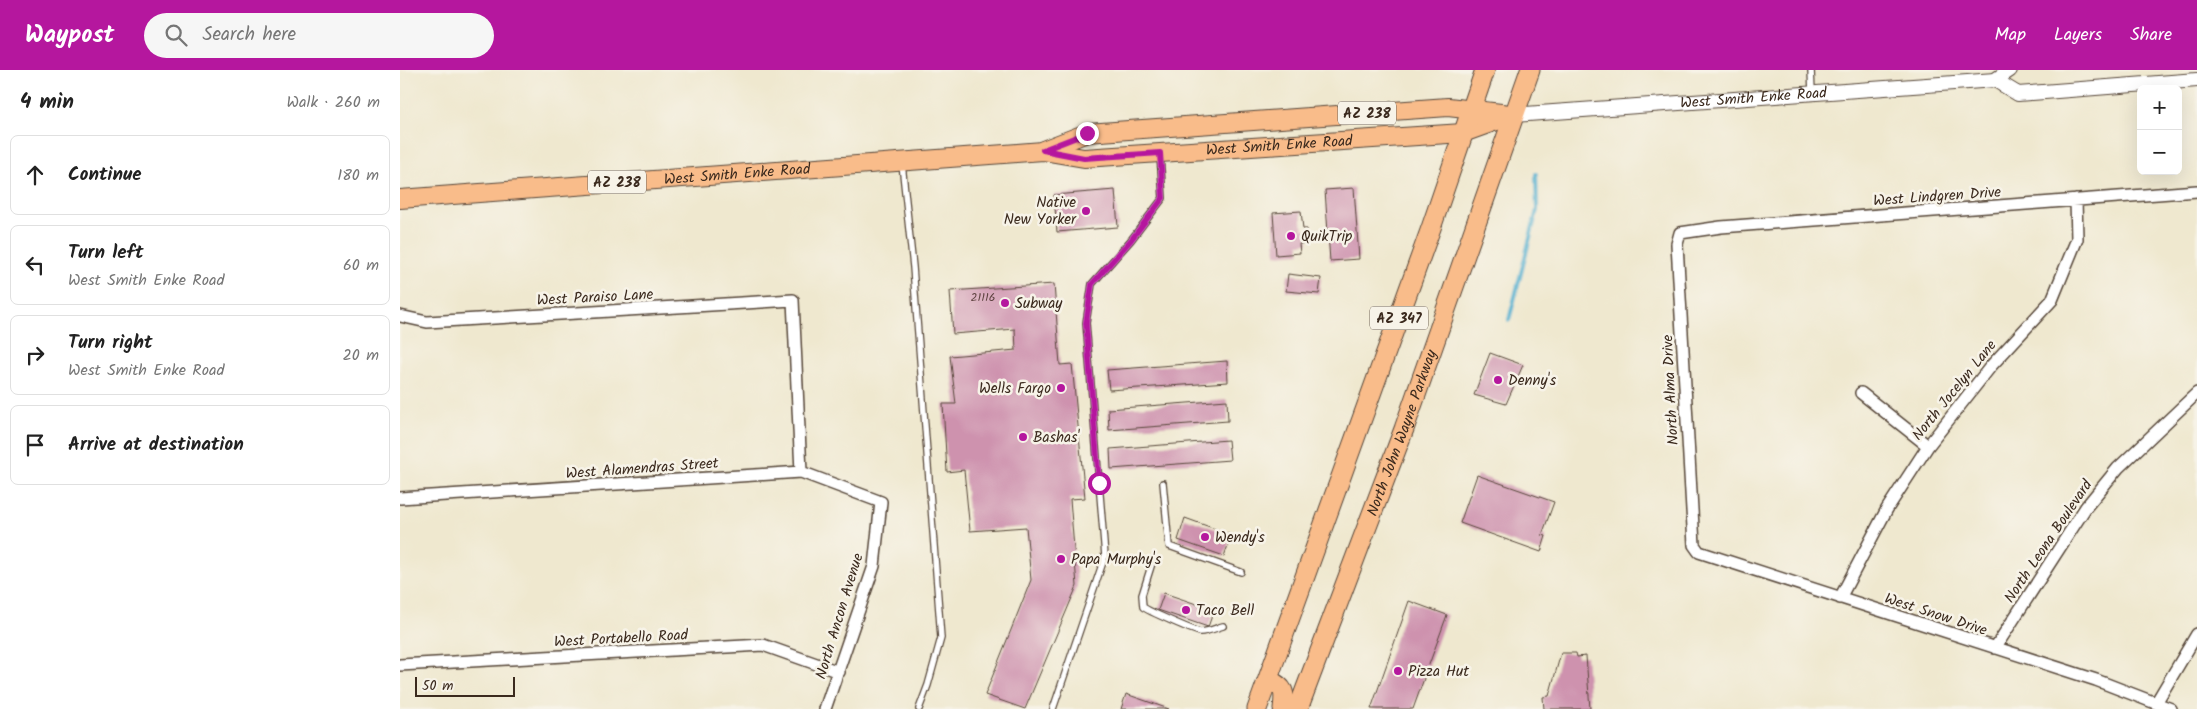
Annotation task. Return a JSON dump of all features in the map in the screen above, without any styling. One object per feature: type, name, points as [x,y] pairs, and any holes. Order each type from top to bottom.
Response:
[{"type":"highway","name":"AZ 347","points":[[1258,709],[1431,228],[1485,70]]},
{"type":"highway","name":"North John Wayne Parkway","points":[[1298,709],[1404,429],[1530,70]]},
{"type":"highway","points":[[1269,680],[1281,686],[1284,696],[1283,709]]},
{"type":"main road","name":"West Smith Enke Road","points":[[1043,150],[1087,133],[1448,107],[1513,114]]},
{"type":"main road","name":"West Smith Enke Road","points":[[400,199],[1043,150],[1084,158],[1463,133],[1513,114]]},
{"type":"main road","points":[[1160,153],[1167,142],[1173,139],[1246,133],[1262,120]]},
{"type":"street","name":"West Smith Enke Road","points":[[1513,114],[1812,94],[1990,79],[2010,70]]},
{"type":"street","points":[[1990,79],[2018,94],[2197,80]]},
{"type":"street","name":"West Lindgren Drive","points":[[1680,233],[1721,227],[2197,192]]},
{"type":"street","name":"North Jocelyn Lane","points":[[1840,598],[1887,509],[1928,446],[1991,366],[2052,300],[2077,239],[2076,200]]},
{"type":"street","name":"North Alma Drive","points":[[1680,233],[1677,244],[1694,545]]},
{"type":"street","name":"West Paraiso Lane","points":[[400,316],[427,322],[793,300],[801,472]]},
{"type":"street","points":[[1861,393],[1928,446]]},
{"type":"street","name":"North Leona Boulevard","points":[[1995,648],[2086,507],[2118,468],[2197,394]]},
{"type":"street","name":"West Alamendras Street","points":[[400,498],[801,472],[881,502]]},
{"type":"street","name":"North Ancon Avenue","points":[[825,709],[874,566],[881,502]]},
{"type":"street","name":"West Snow Drive","points":[[1694,545],[1699,552],[2096,680],[2171,709]]},
{"type":"street","points":[[2156,703],[2197,634]]},
{"type":"street","name":"West Portabello Road","points":[[400,665],[763,645],[839,672]]},
{"type":"lane","points":[[1811,70],[1812,94]]},
{"type":"lane","points":[[1053,709],[1105,556],[1086,323],[1092,284],[1131,240],[1163,198],[1160,153]]},
{"type":"lane","points":[[902,162],[913,267],[941,638],[928,686],[919,709]]},
{"type":"lane","points":[[1162,483],[1169,546],[1241,572]]},
{"type":"lane","points":[[1153,560],[1142,595],[1143,607],[1148,611],[1193,630],[1202,632],[1223,626]]},
{"type":"building","points":[[1354,188],[1359,259],[1330,261],[1325,190]]},
{"type":"building","name":"Native New Yorker","points":[[1115,190],[1118,227],[1057,232],[1054,195]]},
{"type":"building","name":"QuikTrip","points":[[1301,211],[1303,229],[1307,229],[1308,243],[1299,244],[1300,253],[1276,255],[1273,213]]},
{"type":"building","points":[[1288,274],[1321,278],[1319,294],[1286,291]]},
{"type":"building","points":[[1054,284],[1060,365],[1072,364],[1085,498],[1070,499],[1077,586],[1025,709],[985,695],[1031,580],[1026,527],[970,531],[964,470],[947,472],[943,404],[956,404],[950,356],[1016,350],[1015,329],[953,334],[950,291]]},
{"type":"building","name":"Denny's","points":[[1490,353],[1523,365],[1506,404],[1474,395]]},
{"type":"building","points":[[1227,361],[1228,382],[1109,390],[1107,370]]},
{"type":"building","points":[[1227,400],[1228,421],[1109,430],[1108,409]]},
{"type":"building","points":[[1228,440],[1230,460],[1111,469],[1110,449]]},
{"type":"building","points":[[1477,475],[1554,502],[1542,535],[1546,536],[1541,552],[1460,523]]},
{"type":"building","name":"Wendy's","points":[[1185,518],[1232,535],[1224,556],[1178,540]]},
{"type":"building","name":"Taco Bell","points":[[1164,593],[1214,610],[1208,627],[1158,610]]},
{"type":"building","points":[[1409,601],[1447,615],[1413,709],[1371,709]]},
{"type":"building","points":[[1561,653],[1576,653],[1577,657],[1586,656],[1590,709],[1544,709],[1543,697],[1549,696]]},
{"type":"building","points":[[1126,694],[1169,709],[1121,709]]},
{"type":"waterway","points":[[1509,320],[1537,210],[1536,174]]},
{"type":"place","name":"Native New Yorker","points":[[1086,211]]},
{"type":"place","name":"QuikTrip","points":[[1291,236]]},
{"type":"place","name":"Subway","points":[[1005,303]]},
{"type":"place","name":"Denny's","points":[[1498,380]]},
{"type":"place","name":"Wells Fargo","points":[[1061,388]]},
{"type":"place","name":"Bashas'","points":[[1023,437]]},
{"type":"place","name":"Wendy's","points":[[1205,537]]},
{"type":"place","name":"Papa Murphy's","points":[[1061,559]]},
{"type":"place","name":"Taco Bell","points":[[1186,610]]},
{"type":"place","name":"Pizza Hut","points":[[1398,671]]},
{"type":"route","points":[[1087,133],[1043,150],[1084,158],[1160,153],[1163,198],[1131,240],[1092,284],[1086,323],[1099,483]]}]
